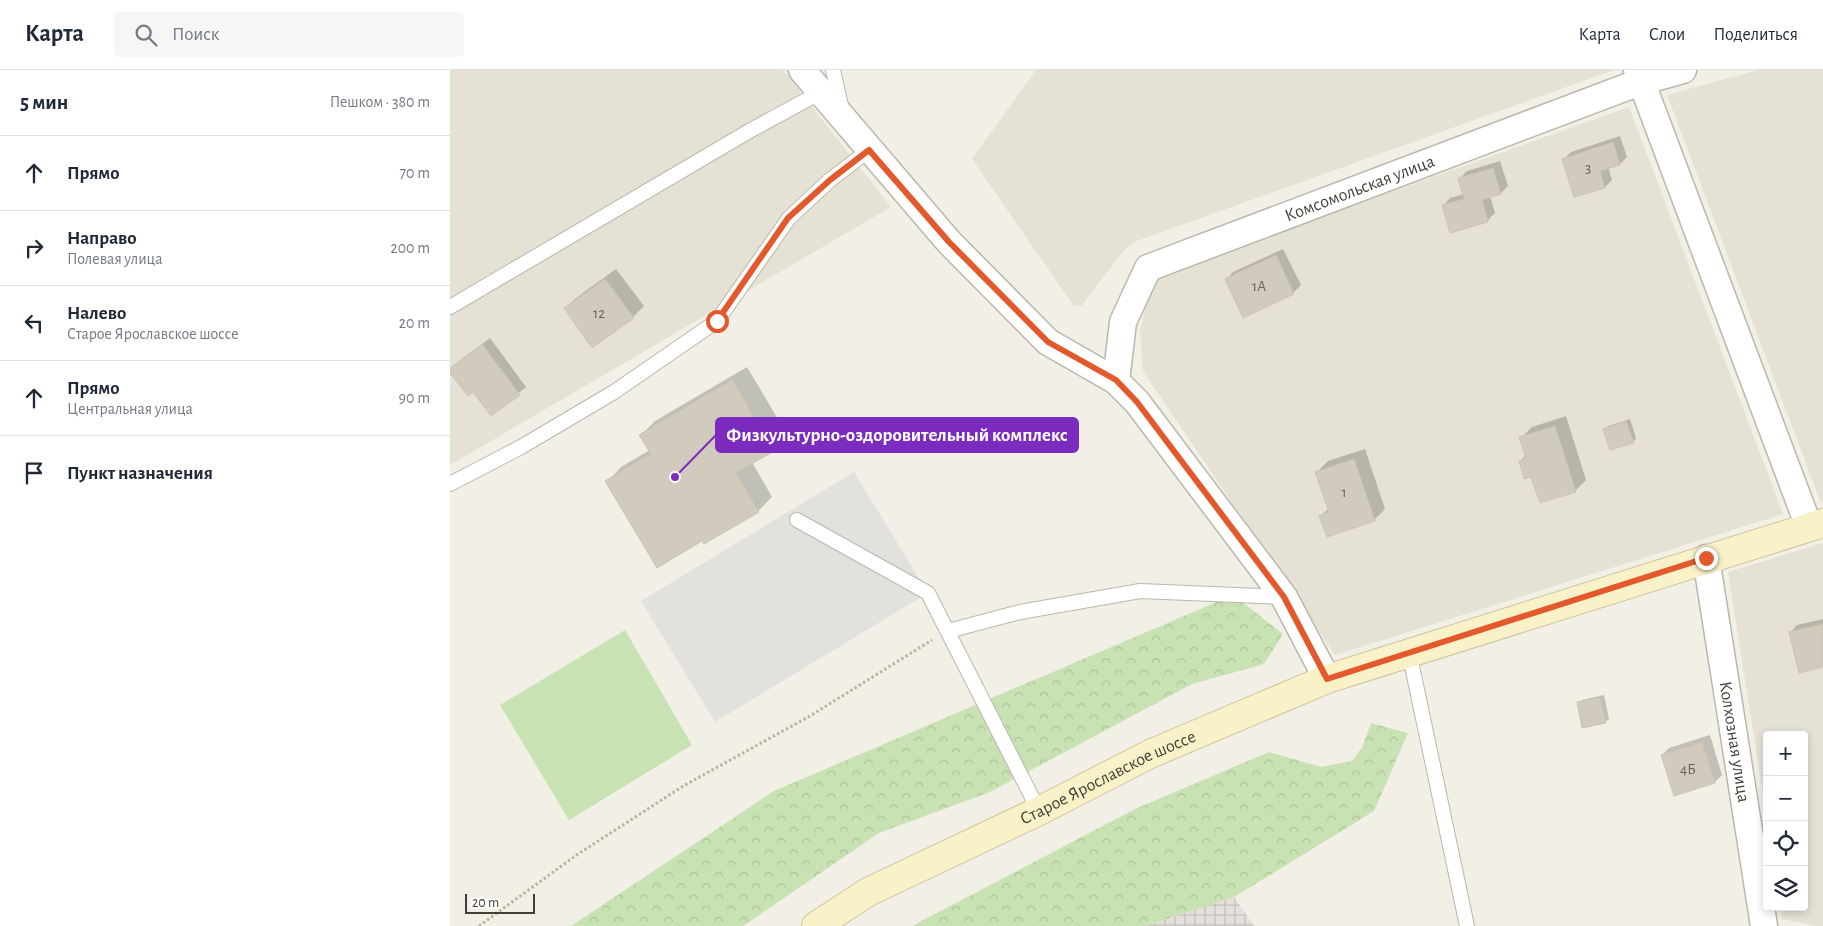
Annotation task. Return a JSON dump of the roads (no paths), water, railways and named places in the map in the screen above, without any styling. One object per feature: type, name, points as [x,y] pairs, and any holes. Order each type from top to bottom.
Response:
[{"type":"main road","name":"Старое Ярославское шоссе","points":[[816,926],[868,892],[1039,811],[1150,754],[1327,679],[1706,558],[1816,525]]},
{"type":"street","points":[[802,70],[827,81],[846,123],[949,242],[1048,342],[1116,380],[1137,402],[1284,597],[1327,679]]},
{"type":"street","name":"Комсомольская улица","points":[[1116,380],[1123,322],[1148,268],[1639,76],[1683,70]]},
{"type":"street","points":[[1639,76],[1816,525]]},
{"type":"street","name":"Колхозная улица","points":[[1706,558],[1764,926]]},
{"type":"lane","points":[[450,307],[742,135],[827,81]]},
{"type":"lane","points":[[450,484],[521,447],[614,392],[717,321],[788,218],[830,180],[869,150]]},
{"type":"lane","points":[[797,520],[928,593],[1039,811]]},
{"type":"lane","points":[[948,631],[1020,612],[1140,591],[1284,597]]},
{"type":"lane","points":[[1409,652],[1467,926]]},
{"type":"place","name":"Физкультурно-оздоровительный комплекс","points":[[675,477]]}]
